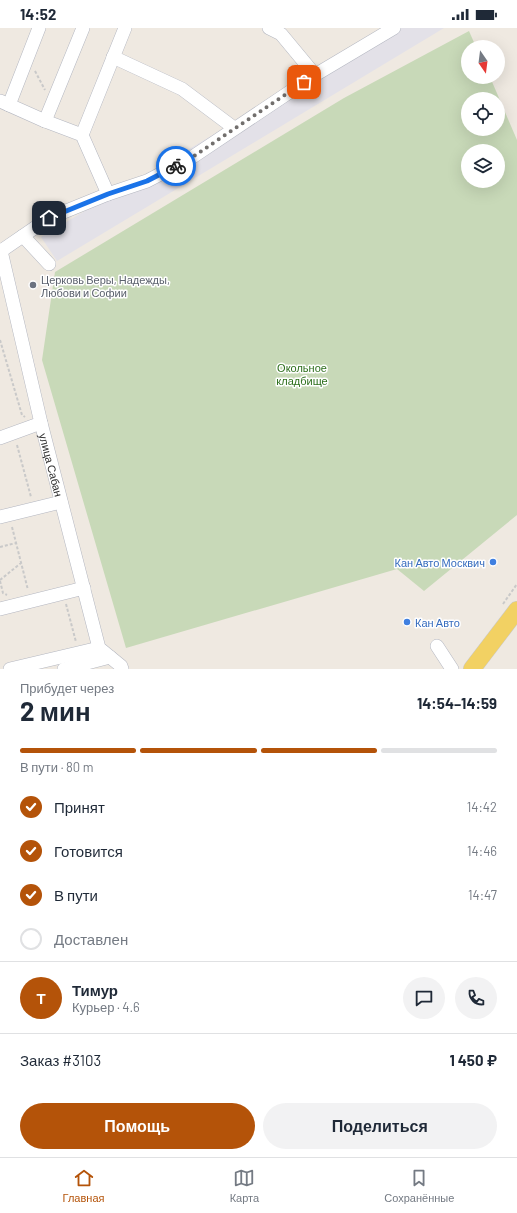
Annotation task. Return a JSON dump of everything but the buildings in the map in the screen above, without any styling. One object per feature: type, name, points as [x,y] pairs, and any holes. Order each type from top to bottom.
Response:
[{"type":"main road","points":[[472,669],[517,610]]},
{"type":"street","points":[[39,28],[28,57],[5,103],[45,121],[82,135],[108,194]]},
{"type":"street","points":[[45,121],[83,28]]},
{"type":"street","points":[[82,135],[125,28]]},
{"type":"street","points":[[269,28],[281,34],[315,75]]},
{"type":"street","points":[[1,250],[49,218],[108,194],[147,181],[191,158],[315,75],[394,28]]},
{"type":"street","points":[[114,57],[182,89],[234,128]]},
{"type":"street","points":[[23,236],[49,264]]},
{"type":"street","name":"улица Сабан","points":[[1,250],[41,422],[99,648]]},
{"type":"street","points":[[0,438],[41,422]]},
{"type":"street","points":[[4,516],[61,502]]},
{"type":"street","points":[[0,609],[27,594],[63,593],[84,588]]},
{"type":"street","points":[[437,646],[452,669]]},
{"type":"street","points":[[10,669],[99,648],[121,666],[122,669]]},
{"type":"street","points":[[64,669],[110,657]]},
{"type":"path","points":[[28,57],[52,104]]},
{"type":"path","points":[[14,432],[34,508]]},
{"type":"path","points":[[4,516],[16,543],[27,594]]},
{"type":"path","points":[[0,547],[16,543]]},
{"type":"path","points":[[10,595],[3,593],[0,581],[21,563]]},
{"type":"path","points":[[63,593],[78,652]]},
{"type":"shaded area","points":[[393,28],[444,28],[57,261],[41,237]]},
{"type":"green space","name":"Окольное кладбище","points":[[469,31],[473,40],[461,40],[461,84],[493,84],[496,92],[461,92],[461,136],[505,136],[505,112],[517,140],[517,515],[424,591],[397,569],[126,648],[42,360],[55,272],[344,98]]},
{"type":"way so far","points":[[176,166],[191,158],[304,82]]},
{"type":"place","name":"Церковь Веры, Надежды, Любови и Софии","points":[[33,285]]},
{"type":"place","name":"Кан Авто Москвич","points":[[493,562]]},
{"type":"place","name":"Кан Авто","points":[[407,622]]},
{"type":"route","points":[[49,218],[108,194],[147,181],[176,166]]}]
